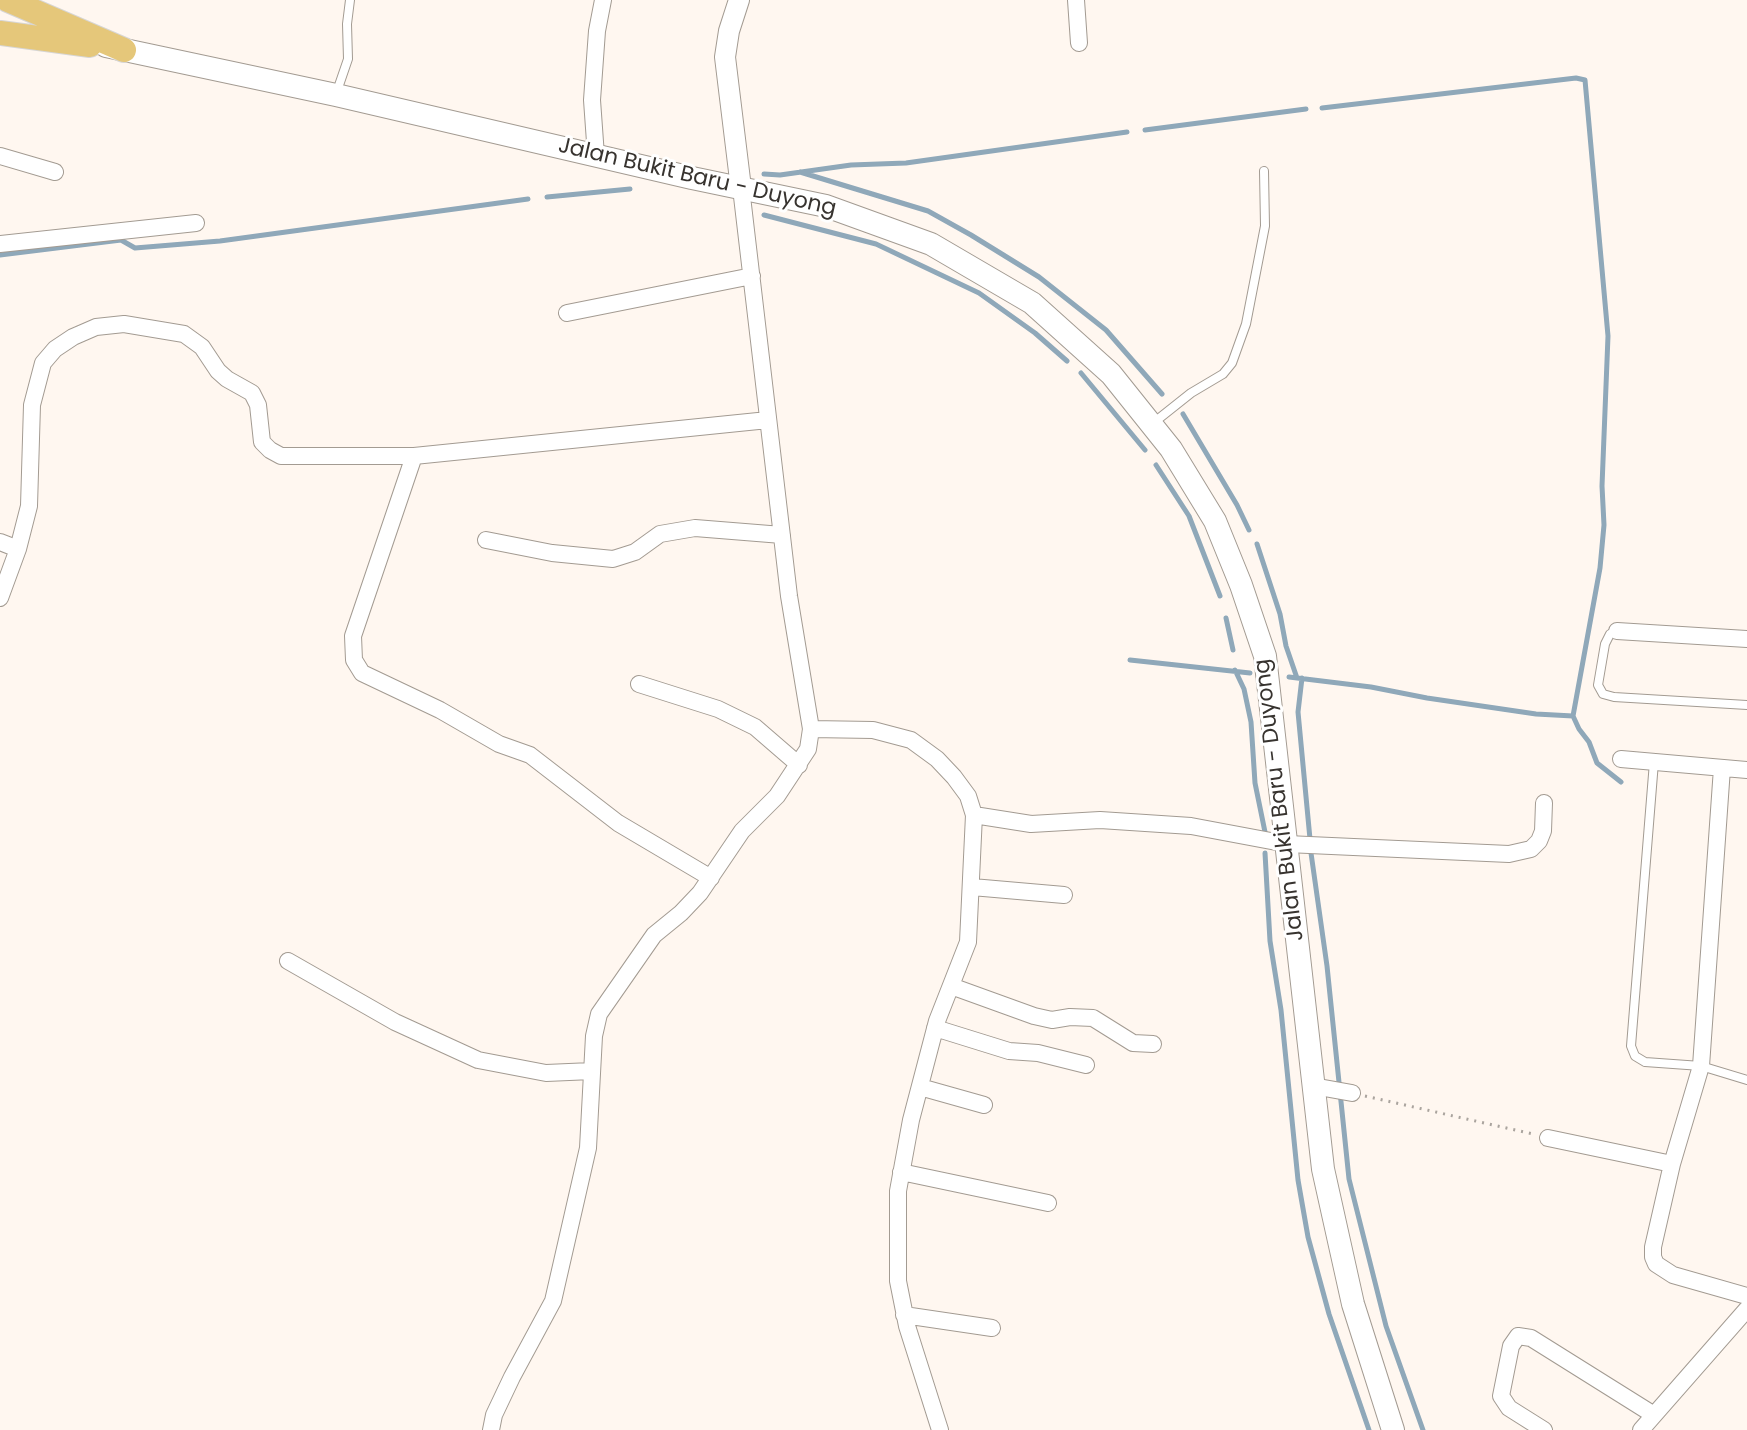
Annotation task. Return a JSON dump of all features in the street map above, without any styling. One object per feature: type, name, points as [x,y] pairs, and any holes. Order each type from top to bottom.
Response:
[{"type":"main road","points":[[8,0],[124,50]]},
{"type":"main road","name":"Jalan Bukit Baru - Duyong","points":[[0,21],[826,206],[931,244],[1019,295],[1111,374],[1171,449],[1215,521],[1265,656],[1287,844],[1323,1087],[1323,1169],[1353,1304],[1393,1430]]},
{"type":"main road","points":[[0,33],[124,50]]},
{"type":"street","points":[[596,156],[592,100],[597,31],[603,0]]},
{"type":"street","points":[[491,1430],[494,1415],[512,1377],[553,1301],[588,1148],[594,1036],[599,1014],[654,935],[681,913],[711,878],[742,831],[777,796],[808,749],[811,729],[782,535],[725,57],[739,0]]},
{"type":"street","points":[[1076,0],[1079,43]]},
{"type":"street","points":[[0,156],[55,172]]},
{"type":"street","points":[[0,244],[196,223]]},
{"type":"street","points":[[567,313],[752,276]]},
{"type":"street","points":[[0,598],[18,549],[29,506],[32,405],[43,363],[64,343],[96,327],[124,324],[184,334],[202,347],[227,379],[252,393],[258,405],[262,442],[281,456],[414,456],[768,420]]},
{"type":"street","points":[[414,456],[353,636],[354,660],[362,673],[440,710],[499,744],[530,755],[618,823],[711,878]]},
{"type":"street","points":[[486,540],[552,553],[613,559],[635,552],[660,534],[695,528],[782,535]]},
{"type":"street","points":[[0,542],[18,549]]},
{"type":"street","points":[[1617,631],[1747,639]]},
{"type":"street","points":[[639,684],[718,709],[755,727],[799,765]]},
{"type":"street","points":[[811,729],[873,730],[911,740],[937,759],[954,777],[968,796],[974,815],[968,942],[935,1028],[898,1191],[896,1251],[904,1315],[940,1430]]},
{"type":"street","points":[[1621,759],[1747,770]]},
{"type":"street","points":[[1722,768],[1701,1066],[1672,1164],[1653,1247],[1656,1264],[1673,1275],[1747,1296]]},
{"type":"street","points":[[974,815],[1031,824],[1100,820],[1191,826],[1287,844],[1522,853],[1539,841],[1543,831],[1544,803]]},
{"type":"street","points":[[972,887],[1064,895]]},
{"type":"street","points":[[288,961],[395,1022],[478,1060],[546,1073],[592,1071]]},
{"type":"street","points":[[951,986],[1034,1016],[1052,1020],[1093,1018],[1133,1043],[1153,1044]]},
{"type":"street","points":[[935,1028],[1018,1054],[1038,1053],[1086,1065]]},
{"type":"street","points":[[920,1087],[984,1105]]},
{"type":"street","points":[[1323,1087],[1352,1093]]},
{"type":"street","points":[[1548,1138],[1672,1164]]},
{"type":"street","points":[[901,1172],[1048,1203]]},
{"type":"street","points":[[1641,1430],[1747,1309]]},
{"type":"street","points":[[904,1315],[992,1328]]},
{"type":"street","points":[[1544,1430],[1509,1408],[1501,1396],[1511,1346],[1518,1336],[1531,1338],[1654,1415]]},
{"type":"lane","points":[[336,95],[348,59],[350,0]]},
{"type":"lane","points":[[1151,424],[1191,393],[1223,374],[1232,363],[1246,324],[1262,241],[1266,208],[1264,171]]},
{"type":"lane","points":[[1617,631],[1610,634],[1605,644],[1598,685],[1603,694],[1747,705]]},
{"type":"lane","points":[[1654,762],[1631,1046],[1635,1056],[1645,1062],[1701,1066],[1747,1080]]},
{"type":"path","points":[[1352,1093],[1548,1138]]},
{"type":"waterway","points":[[1289,677],[1536,714],[1573,716],[1600,568],[1604,525],[1602,486],[1608,336],[1585,80],[1576,78],[1322,108]]},
{"type":"waterway","points":[[1145,130],[1306,109]]},
{"type":"waterway","points":[[764,174],[906,163],[1127,132]]},
{"type":"waterway","points":[[800,172],[928,211],[971,235],[1039,277],[1106,330],[1162,394]]},
{"type":"waterway","points":[[547,197],[630,189]]},
{"type":"waterway","points":[[0,255],[121,240],[135,248],[220,241],[528,199]]},
{"type":"waterway","points":[[764,215],[876,244],[979,293],[1035,333],[1067,361]]},
{"type":"waterway","points":[[1081,373],[1145,450]]},
{"type":"waterway","points":[[1183,414],[1249,530]]},
{"type":"waterway","points":[[1156,465],[1189,516],[1220,596]]},
{"type":"waterway","points":[[1257,544],[1297,678]]},
{"type":"waterway","points":[[1226,618],[1233,650]]},
{"type":"waterway","points":[[1130,660],[1250,673]]},
{"type":"waterway","points":[[1235,670],[1244,689],[1251,722],[1255,783],[1265,832]]},
{"type":"waterway","points":[[1302,678],[1298,712],[1310,839]]},
{"type":"waterway","points":[[1573,716],[1589,742],[1597,763],[1621,782]]},
{"type":"waterway","points":[[1265,853],[1270,941],[1281,1010],[1298,1180],[1308,1237],[1329,1314],[1369,1430]]},
{"type":"waterway","points":[[1311,853],[1327,966],[1349,1179],[1386,1326],[1423,1430]]}]
